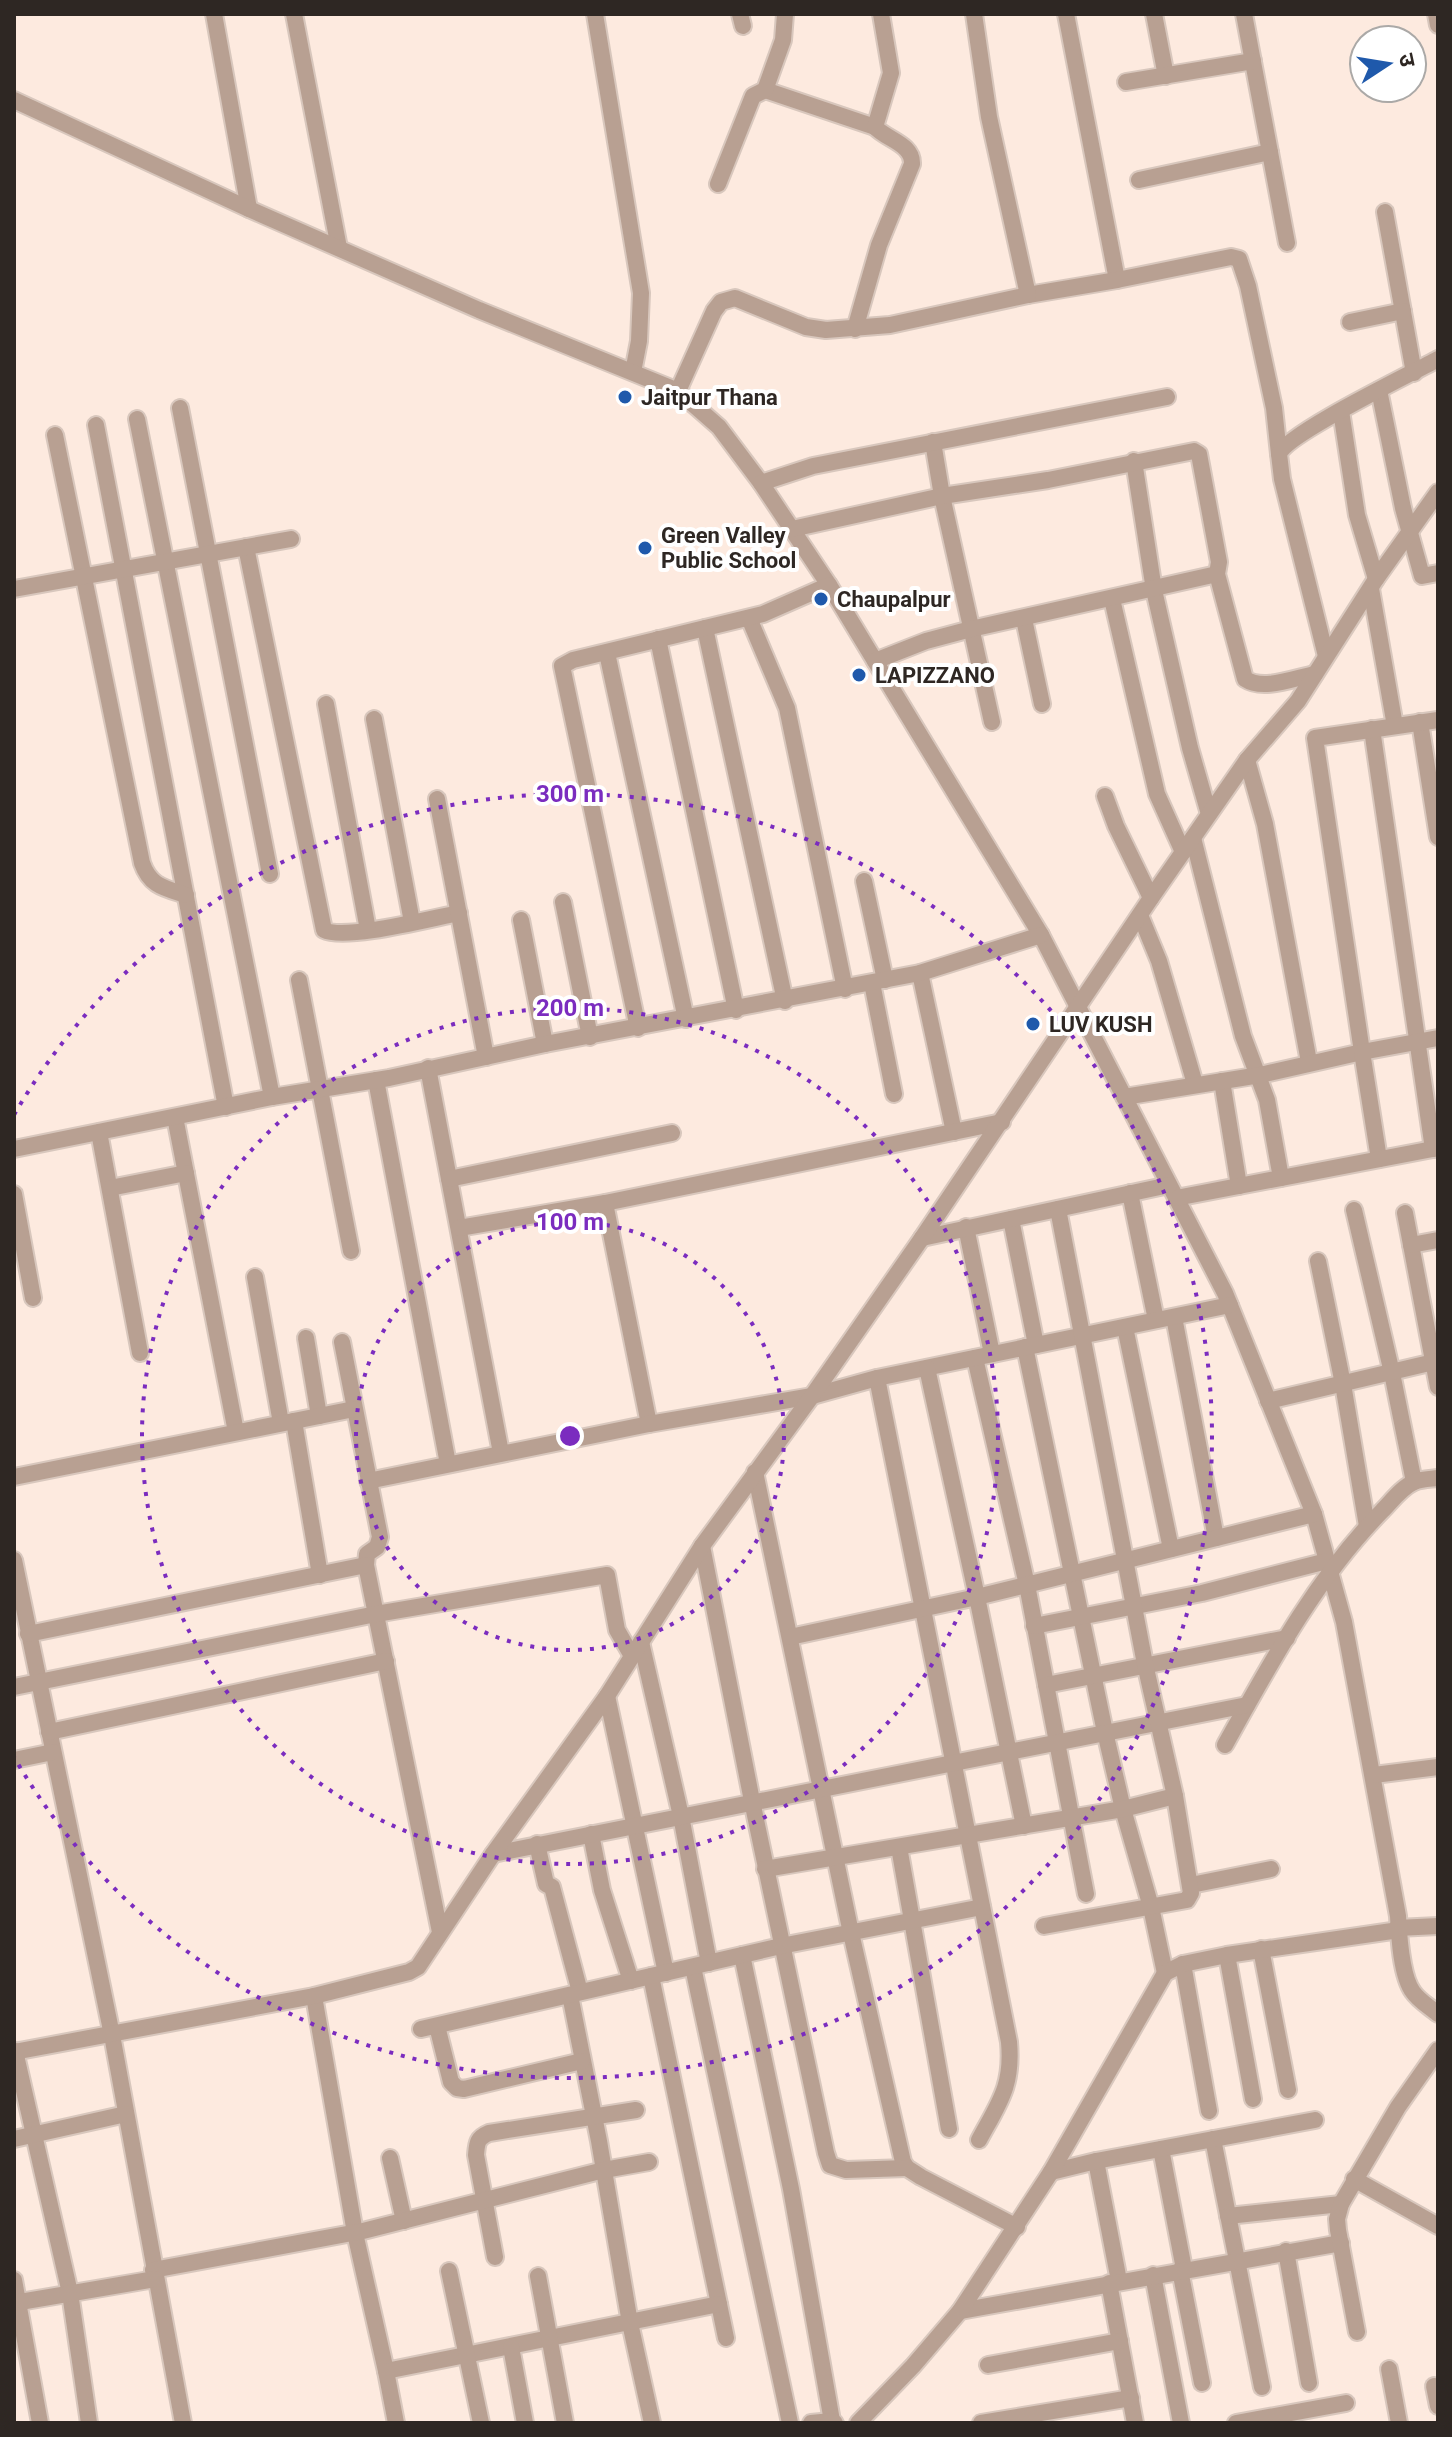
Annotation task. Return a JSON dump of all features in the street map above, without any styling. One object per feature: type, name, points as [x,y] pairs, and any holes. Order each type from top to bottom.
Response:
[{"type":"street","points":[[214,14],[249,209]]},
{"type":"street","points":[[294,14],[339,248]]},
{"type":"street","points":[[595,14],[641,293],[639,341],[633,372]]},
{"type":"street","points":[[718,184],[753,96],[765,90],[783,40],[785,14]]},
{"type":"street","points":[[875,127],[891,73],[881,14]]},
{"type":"street","points":[[974,14],[989,117],[1028,295]]},
{"type":"street","points":[[1066,14],[1117,280]]},
{"type":"street","points":[[1154,14],[1166,76]]},
{"type":"street","points":[[1244,14],[1287,243]]},
{"type":"street","points":[[1436,14],[1438,25]]},
{"type":"street","points":[[1126,82],[1253,61]]},
{"type":"street","points":[[765,90],[875,127],[884,136],[906,148],[912,157],[912,164],[879,245],[855,329]]},
{"type":"street","points":[[14,100],[249,209],[479,310],[678,391],[719,427],[761,483],[829,585],[1041,935],[1230,1305],[1314,1514],[1344,1622],[1374,1775],[1398,1916],[1397,1928],[1412,1991],[1438,2014]]},
{"type":"street","points":[[1139,180],[1270,152]]},
{"type":"street","points":[[1385,212],[1414,373]]},
{"type":"street","points":[[678,391],[714,311],[728,298],[735,298],[806,327],[855,329],[890,325],[1028,295],[1231,257],[1239,259],[1248,286],[1274,408],[1282,479],[1326,656]]},
{"type":"street","points":[[1350,322],[1403,311]]},
{"type":"street","points":[[1279,454],[1288,443],[1341,411],[1438,359]]},
{"type":"street","points":[[1379,390],[1413,526],[1422,576],[1438,573]]},
{"type":"street","points":[[761,483],[813,466],[1167,397]]},
{"type":"street","points":[[180,408],[270,874]]},
{"type":"street","points":[[1341,411],[1395,726]]},
{"type":"street","points":[[137,419],[272,1097]]},
{"type":"street","points":[[96,425],[226,1107]]},
{"type":"street","points":[[55,435],[142,863],[146,875],[159,887],[186,895]]},
{"type":"street","points":[[933,442],[992,722]]},
{"type":"street","points":[[792,529],[942,496],[1048,480],[1185,450],[1194,451],[1199,454],[1219,562],[1217,574],[1245,679],[1251,683],[1266,684],[1315,674]]},
{"type":"street","points":[[1134,461],[1154,590],[1190,748],[1209,814]]},
{"type":"street","points":[[89,2423],[70,2293],[15,2052],[314,1996],[418,1967],[493,1854],[607,1696],[702,1546],[922,1238],[1247,760],[1298,701],[1373,584],[1438,492]]},
{"type":"street","points":[[1413,526],[1438,521]]},
{"type":"street","points":[[14,589],[291,539]]},
{"type":"street","points":[[246,547],[324,930],[329,933],[368,930],[459,913]]},
{"type":"street","points":[[875,661],[926,641],[971,629],[1217,574]]},
{"type":"street","points":[[638,1028],[562,666],[782,608],[829,585]]},
{"type":"street","points":[[1112,599],[1157,794],[1188,845],[1243,1036],[1267,1100],[1281,1178]]},
{"type":"street","points":[[749,618],[787,708],[845,989]]},
{"type":"street","points":[[1024,619],[1042,704]]},
{"type":"street","points":[[705,628],[785,1001]]},
{"type":"street","points":[[658,639],[736,1010]]},
{"type":"street","points":[[607,653],[686,1019]]},
{"type":"street","points":[[326,704],[368,930]]},
{"type":"street","points":[[374,719],[412,922]]},
{"type":"street","points":[[1379,1159],[1315,738],[1438,720]]},
{"type":"street","points":[[1420,722],[1434,790],[1438,837]]},
{"type":"street","points":[[922,1238],[1130,1193],[1239,1186],[1435,1148],[1416,1043],[1372,729]]},
{"type":"street","points":[[1247,760],[1265,824],[1309,1062]]},
{"type":"street","points":[[1105,796],[1151,898]]},
{"type":"street","points":[[437,799],[486,1057]]},
{"type":"street","points":[[864,881],[894,1094]]},
{"type":"street","points":[[563,902],[590,1037]]},
{"type":"street","points":[[1140,915],[1159,961],[1195,1084]]},
{"type":"street","points":[[521,920],[545,1044]]},
{"type":"street","points":[[14,1149],[272,1097],[376,1080],[545,1044],[879,982],[920,973],[1041,935]]},
{"type":"street","points":[[920,973],[954,1132]]},
{"type":"street","points":[[299,980],[351,1251]]},
{"type":"street","points":[[1124,1097],[1260,1075],[1309,1062],[1438,1038]]},
{"type":"street","points":[[428,1068],[501,1453]]},
{"type":"street","points":[[376,1080],[448,1464]]},
{"type":"street","points":[[1222,1081],[1239,1186]]},
{"type":"street","points":[[175,1117],[236,1432]]},
{"type":"street","points":[[459,1228],[605,1203],[1002,1122]]},
{"type":"street","points":[[99,1132],[140,1353]]},
{"type":"street","points":[[449,1179],[672,1133]]},
{"type":"street","points":[[110,1188],[186,1173]]},
{"type":"street","points":[[1130,1193],[1156,1320]]},
{"type":"street","points":[[14,1194],[33,1298]]},
{"type":"street","points":[[605,1203],[649,1424]]},
{"type":"street","points":[[1044,1926],[1187,1900],[1191,1893],[1175,1796],[1145,1664],[1058,1209]]},
{"type":"street","points":[[1354,1210],[1414,1482]]},
{"type":"street","points":[[1405,1213],[1438,1387]]},
{"type":"street","points":[[1011,1219],[1030,1346],[1105,1732],[1165,1973]]},
{"type":"street","points":[[966,1227],[984,1356],[1086,1894]]},
{"type":"street","points":[[1411,1245],[1438,1240]]},
{"type":"street","points":[[1318,1261],[1367,1526]]},
{"type":"street","points":[[255,1277],[320,1575]]},
{"type":"street","points":[[368,1481],[649,1424],[812,1396],[877,1378],[1230,1305]]},
{"type":"street","points":[[1174,1317],[1216,1538]]},
{"type":"street","points":[[1125,1327],[1171,1549]]},
{"type":"street","points":[[306,1338],[319,1416]]},
{"type":"street","points":[[342,1342],[380,1537],[377,1547],[367,1554],[366,1565],[440,1932]]},
{"type":"street","points":[[1268,1401],[1435,1362]]},
{"type":"street","points":[[927,1368],[1024,1826]]},
{"type":"street","points":[[877,1378],[1011,2062],[1004,2094],[979,2140]]},
{"type":"street","points":[[14,1477],[354,1409]]},
{"type":"street","points":[[755,1472],[851,1933],[901,2156],[907,2168]]},
{"type":"street","points":[[1225,1745],[1328,1566],[1414,1482],[1438,1478]]},
{"type":"street","points":[[790,1637],[977,1597],[1314,1514]]},
{"type":"street","points":[[702,1546],[765,1869],[830,2165],[846,2170],[907,2168],[1017,2227]]},
{"type":"street","points":[[14,1560],[112,2035],[183,2423]]},
{"type":"street","points":[[28,1634],[366,1565]]},
{"type":"street","points":[[1034,1626],[1328,1566]]},
{"type":"street","points":[[14,1687],[376,1614],[607,1575],[617,1630],[637,1649],[681,1816],[701,1965],[790,2423]]},
{"type":"street","points":[[1046,1685],[1287,1638]]},
{"type":"street","points":[[49,1732],[386,1661]]},
{"type":"street","points":[[607,1696],[636,1825],[659,1974],[726,2338]]},
{"type":"street","points":[[493,1854],[1247,1705]]},
{"type":"street","points":[[14,1760],[53,1752]]},
{"type":"street","points":[[1374,1775],[1438,1767]]},
{"type":"street","points":[[765,1869],[1123,1809],[1175,1796]]},
{"type":"street","points":[[591,1834],[602,1890],[631,1981]]},
{"type":"street","points":[[537,1844],[546,1884],[552,1887],[575,1994],[582,2061],[630,2323],[652,2423]]},
{"type":"street","points":[[899,1847],[949,2129]]},
{"type":"street","points":[[1191,1885],[1271,1869]]},
{"type":"street","points":[[582,2061],[464,2089],[457,2088],[451,2082],[429,2027],[781,1946],[982,1907]]},
{"type":"street","points":[[858,2423],[960,2311],[1051,2172],[1165,1973],[1183,1964],[1261,1949],[1397,1928],[1438,1926]]},
{"type":"street","points":[[1261,1949],[1288,2090]]},
{"type":"street","points":[[742,1955],[791,2189],[834,2422],[811,2423]]},
{"type":"street","points":[[1227,1955],[1253,2099]]},
{"type":"street","points":[[1183,1964],[1209,2111]]},
{"type":"street","points":[[314,1996],[355,2233],[396,2423]]},
{"type":"street","points":[[1357,2332],[1337,2219],[1341,2204],[1398,2107],[1438,2050]]},
{"type":"street","points":[[495,2257],[476,2155],[480,2137],[489,2133],[636,2110]]},
{"type":"street","points":[[14,2139],[126,2114]]},
{"type":"street","points":[[1051,2172],[1315,2120]]},
{"type":"street","points":[[1213,2139],[1262,2387]]},
{"type":"street","points":[[1161,2149],[1202,2383]]},
{"type":"street","points":[[390,2158],[404,2221]]},
{"type":"street","points":[[1096,2161],[1120,2341],[1135,2423]]},
{"type":"street","points":[[16,2303],[355,2233],[604,2170],[649,2162]]},
{"type":"street","points":[[1354,2179],[1438,2226]]},
{"type":"street","points":[[1228,2216],[1341,2204]]},
{"type":"street","points":[[960,2311],[1341,2243]]},
{"type":"street","points":[[1286,2251],[1309,2383]]},
{"type":"street","points":[[449,2271],[481,2423]]},
{"type":"street","points":[[1153,2275],[1181,2423]]},
{"type":"street","points":[[538,2276],[565,2423]]},
{"type":"street","points":[[14,2280],[40,2423]]},
{"type":"street","points":[[386,2371],[719,2304]]},
{"type":"street","points":[[988,2365],[1120,2341]]},
{"type":"street","points":[[511,2347],[525,2423]]},
{"type":"street","points":[[1389,2369],[1399,2423]]},
{"type":"street","points":[[1434,2386],[1438,2406]]},
{"type":"street","points":[[981,2423],[1131,2398]]},
{"type":"street","points":[[1236,2423],[1346,2403]]},
{"type":"place","name":"Jaitpur Thana","points":[[625,397]]},
{"type":"place","name":"Green Valley Public School","points":[[645,548]]},
{"type":"place","name":"Chaupalpur","points":[[821,599]]},
{"type":"place","name":"LAPIZZANO","points":[[859,675]]},
{"type":"place","name":"LUV KUSH","points":[[1033,1024]]}]
